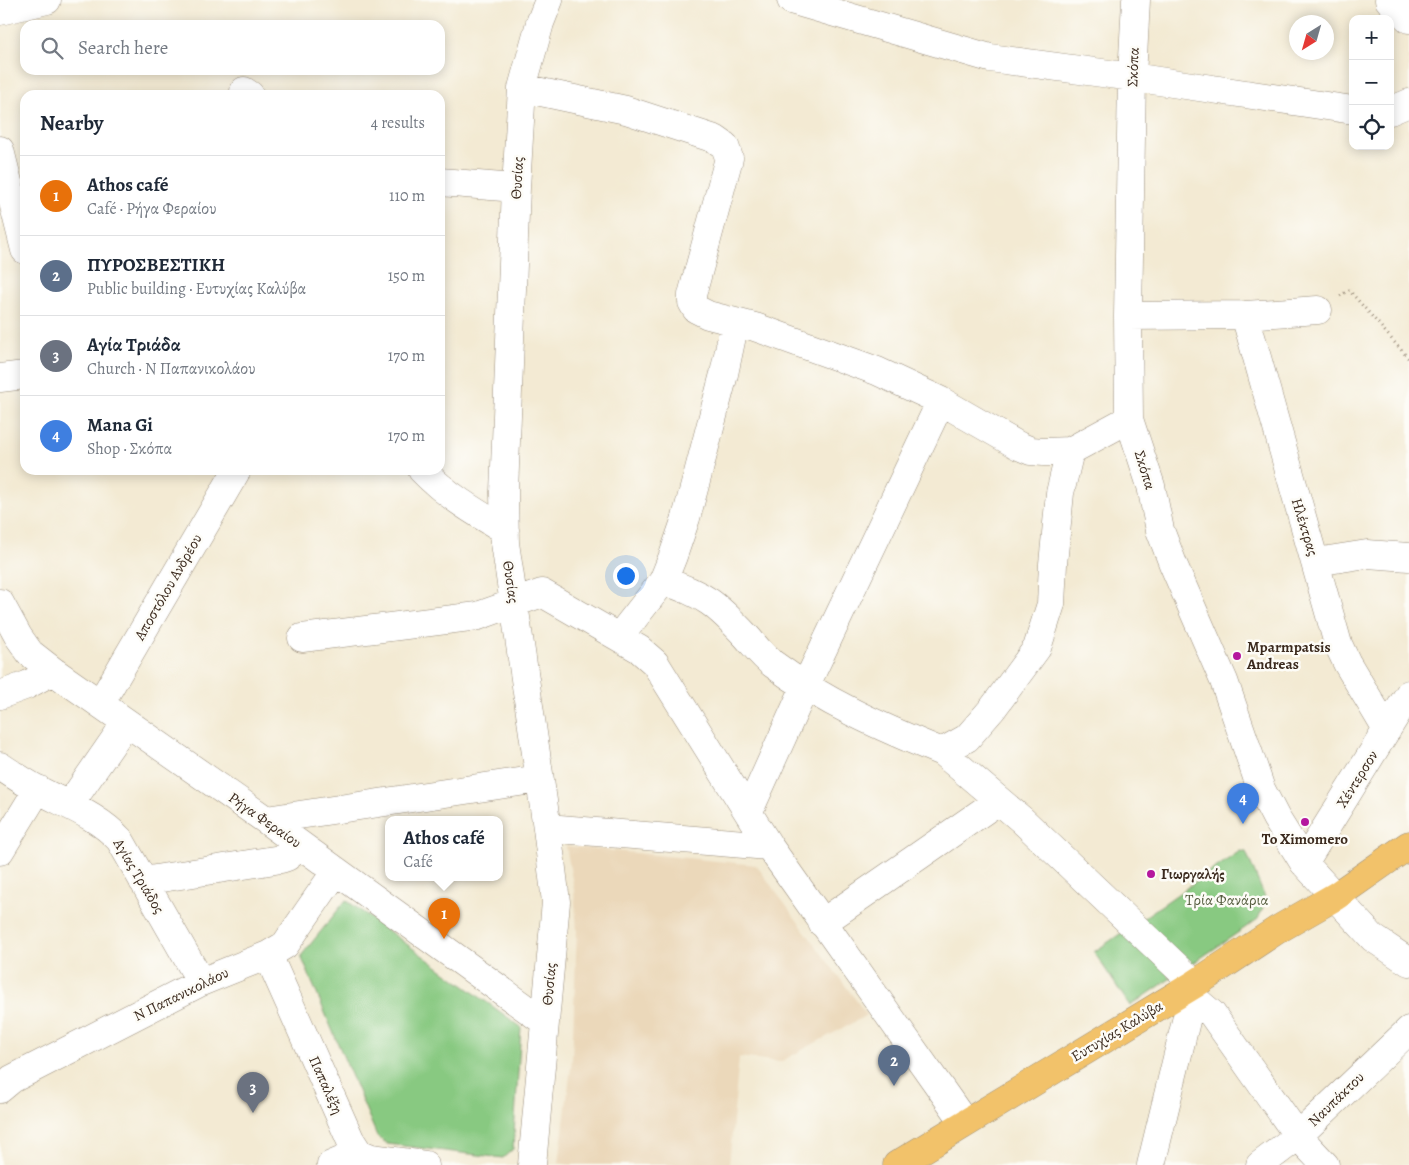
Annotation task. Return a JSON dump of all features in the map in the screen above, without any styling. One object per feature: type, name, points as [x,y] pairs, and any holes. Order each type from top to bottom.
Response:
[{"type":"main road","name":"Ευτυχίας Καλύβα","points":[[897,1165],[965,1123],[1194,991],[1277,930],[1336,896],[1409,845]]},
{"type":"street","points":[[0,11],[47,0]]},
{"type":"street","name":"Θυσίας","points":[[532,1165],[556,902],[505,530],[504,471],[522,88],[548,0]]},
{"type":"street","points":[[791,0],[990,58],[1349,109]]},
{"type":"street","name":"Σκόπα","points":[[1136,0],[1132,77],[1128,316],[1129,419],[1151,486],[1160,530],[1224,681],[1261,789],[1304,863],[1373,938],[1409,962]]},
{"type":"street","points":[[1390,0],[1409,19]]},
{"type":"street","points":[[522,88],[626,110],[715,139],[725,146],[728,158],[692,295],[692,302],[696,309],[708,315],[755,327],[877,371],[941,401],[1025,449],[1044,452],[1070,451],[1129,419]]},
{"type":"street","points":[[1394,109],[1409,103]]},
{"type":"street","points":[[0,150],[20,230]]},
{"type":"street","points":[[445,182],[516,188]]},
{"type":"street","points":[[1128,316],[1245,314],[1318,310]]},
{"type":"street","name":"Ηλέκτρας","points":[[1245,314],[1338,644],[1347,664],[1387,730]]},
{"type":"street","points":[[620,637],[663,581],[686,518],[724,374],[735,322]]},
{"type":"street","points":[[0,378],[20,376]]},
{"type":"street","points":[[749,811],[805,687],[941,401]]},
{"type":"street","points":[[942,752],[967,738],[993,708],[1037,648],[1051,604],[1060,493],[1070,451]]},
{"type":"street","name":"Αποστόλου Ανδρέου","points":[[100,704],[233,475]]},
{"type":"street","points":[[427,475],[459,502],[505,530]]},
{"type":"street","points":[[1316,562],[1367,554],[1409,557]]},
{"type":"street","points":[[663,581],[687,588],[718,607],[770,662],[805,687],[894,733],[942,752],[998,801],[1080,875],[1194,991],[1298,1136],[1324,1165]]},
{"type":"street","points":[[302,638],[478,616],[542,593],[639,649],[654,663],[749,811],[769,846],[965,1123]]},
{"type":"street","name":"Ρήγα Φεραίου","points":[[0,603],[14,630],[30,653],[53,671],[266,820],[545,1022]]},
{"type":"street","points":[[0,695],[27,685],[53,671]]},
{"type":"street","name":"Χέντερσον","points":[[1304,863],[1409,694]]},
{"type":"street","points":[[70,804],[126,723]]},
{"type":"street","name":"Αγίας Τριάδος","points":[[0,766],[38,790],[70,804],[110,830],[120,840],[201,982]]},
{"type":"street","points":[[266,820],[539,779]]},
{"type":"street","points":[[0,850],[38,790]]},
{"type":"street","points":[[822,922],[998,801]]},
{"type":"street","points":[[547,828],[769,846]]},
{"type":"street","points":[[143,881],[281,859],[287,857],[301,846]]},
{"type":"street","name":"Ν Παπανικολάου","points":[[0,1089],[12,1079],[201,982],[268,955],[285,945],[336,871]]},
{"type":"street","name":"Παπαλέξη","points":[[268,955],[350,1138],[359,1153]]},
{"type":"street","points":[[1151,1165],[1194,991]]},
{"type":"street","name":"Ναυπάκτου","points":[[1260,1165],[1298,1136],[1409,1030]]},
{"type":"street","points":[[331,1165],[359,1153],[372,1158],[425,1165]]},
{"type":"path","points":[[1318,310],[1349,290],[1409,359]]},
{"type":"shaded area","points":[[566,846],[756,865],[867,1015],[780,1062],[739,1057],[729,1165],[570,1165],[559,1163],[572,1059],[577,931],[574,890]]},
{"type":"green space","name":"Τρία Φανάρια","points":[[1240,851],[1246,852],[1266,900],[1258,919],[1130,1006],[1094,952]]},
{"type":"green space","points":[[346,900],[521,1027],[513,1149],[503,1158],[387,1144],[377,1136],[301,956]]},
{"type":"place","name":"Mparmpatsis Andreas","points":[[1237,656]]},
{"type":"place","name":"To Ximomero","points":[[1305,822]]},
{"type":"place","name":"Mana Gi","points":[[1243,824]]},
{"type":"place","name":"Γιωργαλής","points":[[1151,874]]},
{"type":"place","name":"Athos café","points":[[444,939]]},
{"type":"place","name":"ΠΥΡΟΣΒΕΣΤΙΚΗ","points":[[894,1086]]},
{"type":"place","name":"Αγία Τριάδα","points":[[253,1113]]}]
